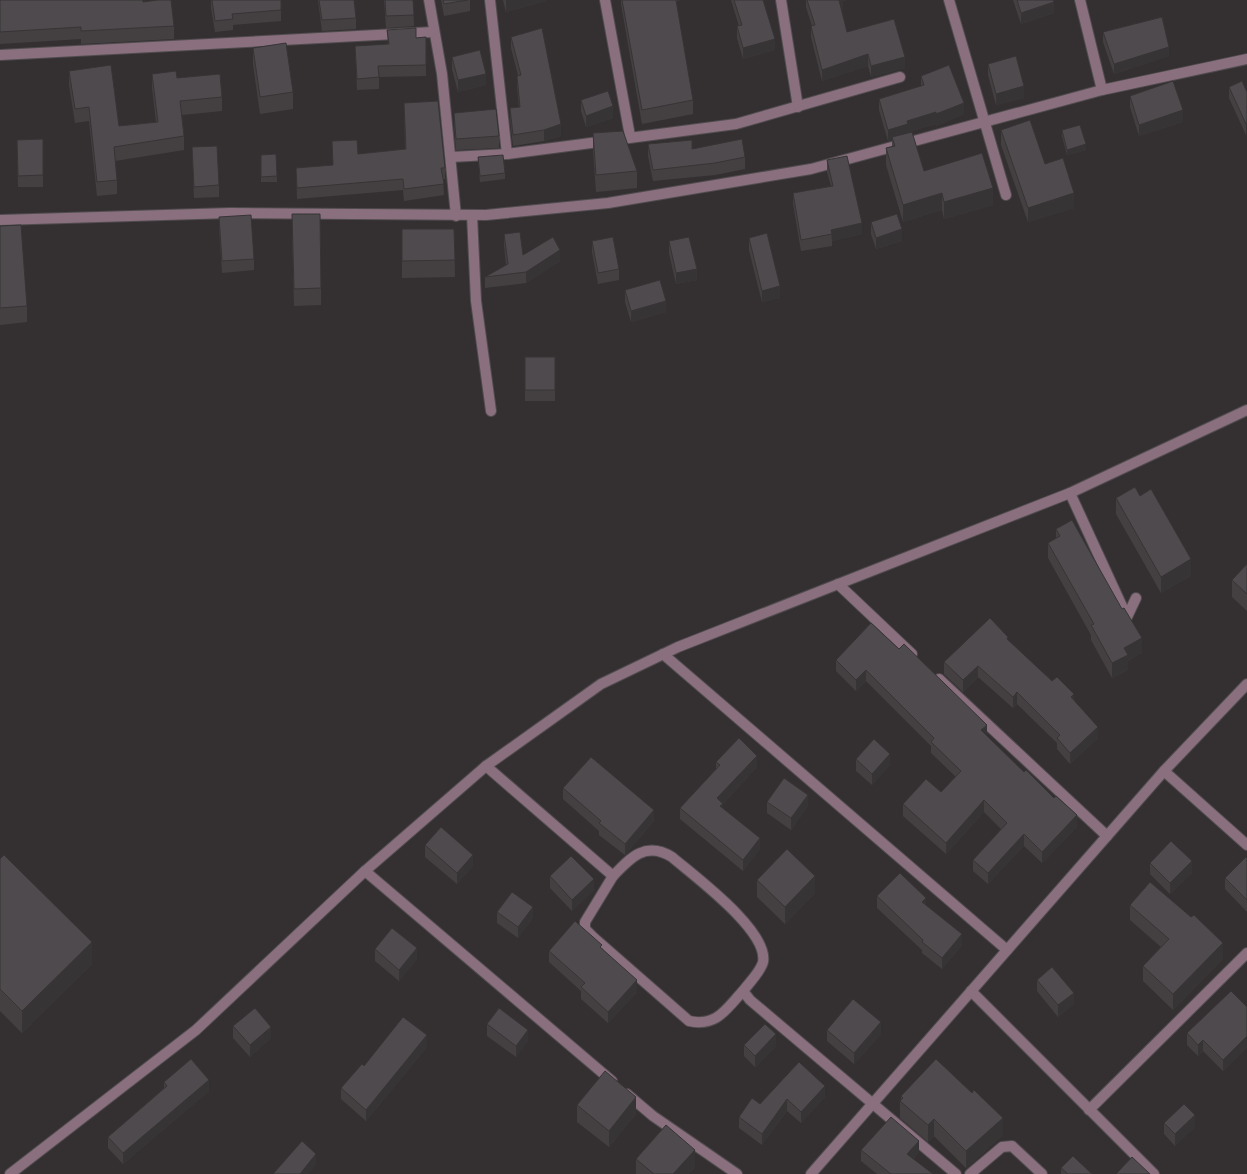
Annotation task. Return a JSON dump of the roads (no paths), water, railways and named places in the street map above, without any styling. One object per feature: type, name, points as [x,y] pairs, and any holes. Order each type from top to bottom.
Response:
[{"type":"street","points":[[429,0],[433,32],[442,74],[456,216]]},
{"type":"street","points":[[490,0],[507,154]]},
{"type":"street","points":[[605,0],[630,136]]},
{"type":"street","points":[[782,0],[798,106]]},
{"type":"street","points":[[950,0],[1006,195]]},
{"type":"street","points":[[1080,0],[1102,90]]},
{"type":"street","points":[[0,55],[433,32]]},
{"type":"street","points":[[0,220],[230,214],[456,216],[608,203],[811,169],[1102,90],[1247,59]]},
{"type":"street","points":[[451,157],[507,154],[630,136],[736,124],[900,77]]},
{"type":"street","points":[[472,215],[476,301],[491,411]]},
{"type":"street","points":[[10,1174],[196,1030],[365,872],[486,766],[601,684],[663,654],[1070,494],[1247,410]]},
{"type":"street","points":[[1070,494],[1127,617],[1136,598]]},
{"type":"street","points":[[838,584],[918,659]]},
{"type":"street","points":[[663,654],[1006,950]]},
{"type":"street","points":[[933,672],[1107,836]]},
{"type":"street","points":[[811,1174],[1164,771],[1247,684]]},
{"type":"street","points":[[486,766],[613,876]]},
{"type":"street","points":[[1164,771],[1247,845]]},
{"type":"street","points":[[660,849],[672,857],[739,915],[761,944],[762,962],[743,991],[717,1019],[702,1024],[689,1021],[585,929],[585,922],[613,876],[632,858],[644,851],[660,849]]},
{"type":"street","points":[[365,872],[653,1116],[737,1174]]},
{"type":"street","points":[[1089,1110],[1247,954]]},
{"type":"street","points":[[743,991],[750,1000],[956,1174]]},
{"type":"street","points":[[971,991],[1154,1174]]},
{"type":"street","points":[[970,1174],[1002,1147],[1012,1146],[1042,1174]]}]
